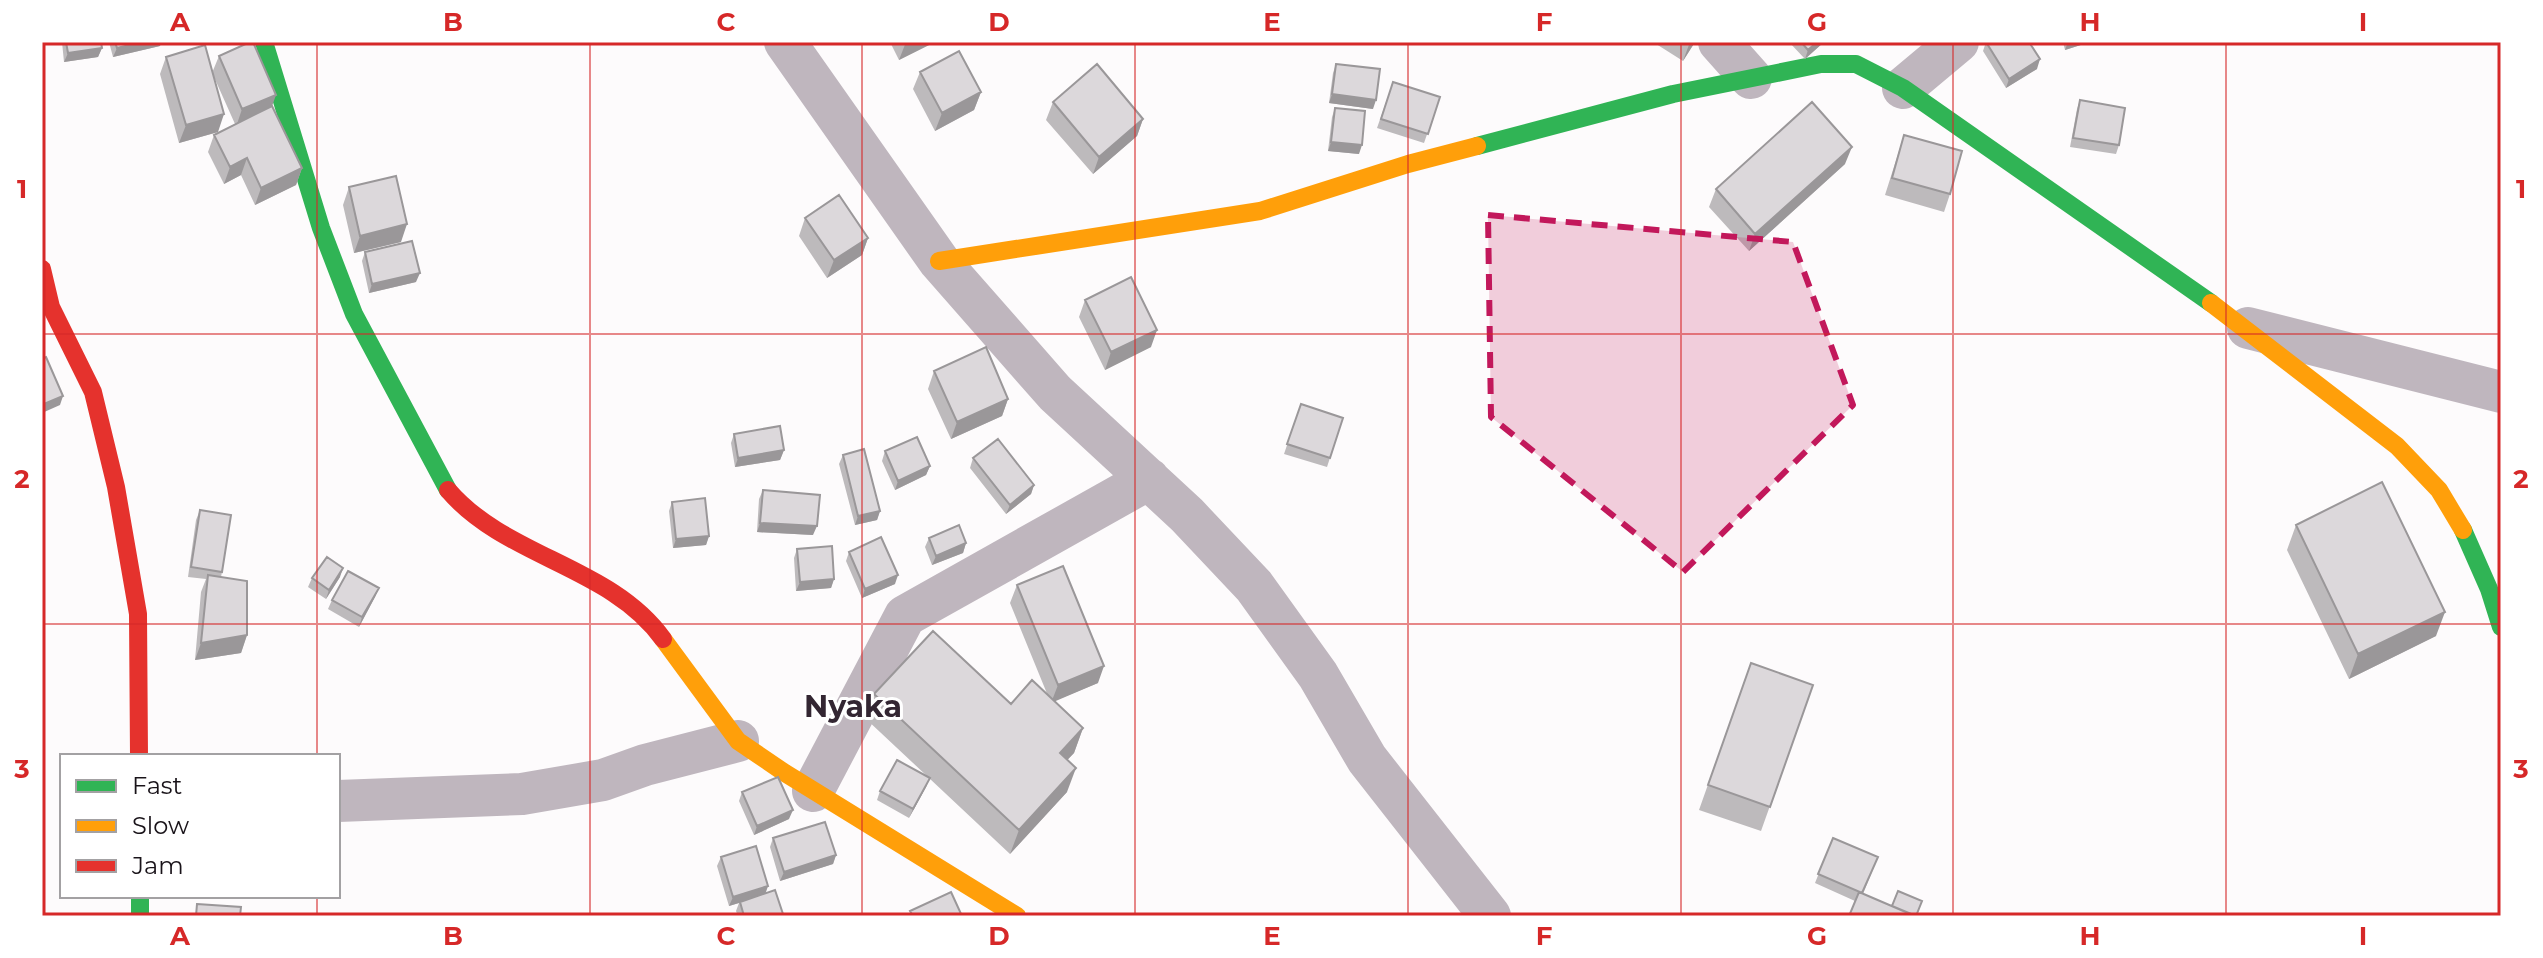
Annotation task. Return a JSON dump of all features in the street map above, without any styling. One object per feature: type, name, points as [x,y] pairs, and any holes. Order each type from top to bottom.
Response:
[{"type":"street","points":[[264,42],[321,228],[354,314],[449,492],[465,510],[514,542],[631,603],[649,619],[738,741],[813,791],[1017,916]]},
{"type":"street","points":[[785,42],[939,261],[1055,393],[1149,479],[1254,586],[1318,675],[1367,759],[1490,916]]},
{"type":"street","points":[[1719,42],[1751,78]]},
{"type":"street","points":[[1903,88],[1958,42]]},
{"type":"street","points":[[939,261],[1260,211],[1408,164],[1673,94],[1821,64],[1856,64],[1903,88],[2246,328],[2384,436],[2427,476],[2454,510],[2496,605],[2501,627]]},
{"type":"street","points":[[42,269],[51,307],[93,392],[116,487],[138,614],[139,754]]},
{"type":"street","points":[[2246,328],[2501,392]]},
{"type":"street","points":[[813,791],[905,616],[1149,479]]},
{"type":"street","points":[[340,801],[522,794],[603,780],[645,765],[738,741]]},
{"type":"highlighted area","points":[[1488,215],[1793,242],[1853,405],[1683,572],[1491,417]]},
{"type":"building","points":[[66,42],[101,42],[102,48],[68,53]]},
{"type":"building","points":[[115,42],[142,42],[117,48]]},
{"type":"building","points":[[253,42],[276,95],[242,109],[219,56]]},
{"type":"building","points":[[1801,42],[1817,42],[1808,50]]},
{"type":"building","points":[[1986,42],[2029,42],[2040,59],[2009,79]]},
{"type":"building","points":[[205,45],[224,114],[186,125],[166,57]]},
{"type":"building","points":[[959,51],[981,92],[942,113],[920,72]]},
{"type":"building","points":[[1097,64],[1143,119],[1099,157],[1053,102]]},
{"type":"building","points":[[1336,64],[1380,69],[1376,100],[1332,94]]},
{"type":"building","points":[[1393,82],[1440,97],[1428,134],[1381,119]]},
{"type":"building","points":[[2080,100],[2125,108],[2119,145],[2073,138]]},
{"type":"building","points":[[1812,102],[1852,147],[1755,234],[1716,189]]},
{"type":"building","points":[[272,106],[302,168],[261,188],[247,158],[230,167],[214,135]]},
{"type":"building","points":[[1335,108],[1365,111],[1362,145],[1331,142]]},
{"type":"building","points":[[1904,135],[1962,151],[1950,194],[1892,178]]},
{"type":"building","points":[[396,176],[407,224],[360,236],[349,187]]},
{"type":"building","points":[[839,195],[868,238],[834,260],[805,218]]},
{"type":"building","points":[[412,241],[420,273],[372,284],[365,252]]},
{"type":"building","points":[[1131,277],[1157,330],[1111,352],[1085,300]]},
{"type":"building","points":[[986,347],[1008,399],[957,422],[934,371]]},
{"type":"building","points":[[46,357],[63,396],[44,404],[42,359]]},
{"type":"building","points":[[1301,404],[1343,418],[1330,458],[1287,444]]},
{"type":"building","points":[[780,426],[784,450],[738,458],[734,434]]},
{"type":"building","points":[[917,437],[930,466],[898,481],[885,451]]},
{"type":"building","points":[[998,439],[1034,485],[1010,505],[973,458]]},
{"type":"building","points":[[864,449],[880,511],[858,516],[843,455]]},
{"type":"building","points":[[2382,482],[2445,612],[2358,654],[2296,525]]},
{"type":"building","points":[[763,490],[820,495],[817,526],[760,523]]},
{"type":"building","points":[[705,498],[709,536],[676,539],[672,502]]},
{"type":"building","points":[[200,510],[231,515],[222,572],[191,567]]},
{"type":"building","points":[[959,525],[966,543],[936,556],[929,538]]},
{"type":"building","points":[[881,537],[898,575],[865,589],[849,552]]},
{"type":"building","points":[[832,546],[834,579],[800,582],[797,549]]},
{"type":"building","points":[[327,557],[343,568],[329,590],[312,578]]},
{"type":"building","points":[[1063,566],[1104,666],[1058,685],[1017,585]]},
{"type":"building","points":[[348,571],[379,588],[362,617],[332,600]]},
{"type":"building","points":[[208,575],[247,581],[247,635],[201,643]]},
{"type":"building","points":[[933,631],[1011,704],[1032,680],[1083,728],[1060,753],[1076,768],[1019,830],[874,694]]},
{"type":"building","points":[[1751,663],[1813,685],[1770,807],[1708,785]]},
{"type":"building","points":[[897,760],[930,778],[913,809],[880,791]]},
{"type":"building","points":[[778,777],[793,810],[757,826],[742,792]]},
{"type":"building","points":[[825,822],[836,855],[784,872],[773,838]]},
{"type":"building","points":[[1833,838],[1878,857],[1862,893],[1818,874]]},
{"type":"building","points":[[756,846],[768,886],[733,897],[721,857]]},
{"type":"building","points":[[775,890],[783,914],[744,916],[740,902]]},
{"type":"building","points":[[1898,891],[1922,901],[1916,916],[1892,906]]},
{"type":"building","points":[[951,892],[962,916],[913,916],[910,911]]},
{"type":"building","points":[[1859,892],[1915,916],[1849,916]]},
{"type":"building","points":[[197,904],[241,907],[240,916],[196,916]]},
{"type":"traffic: fast","points":[[264,42],[321,228],[354,314],[448,490]]},
{"type":"traffic: fast","points":[[1477,146],[1673,94],[1821,64],[1856,64],[1903,88],[2211,303]]},
{"type":"traffic: fast","points":[[2463,530],[2489,589],[2501,627]]},
{"type":"traffic: fast","points":[[140,898],[140,916]]},
{"type":"traffic: slow","points":[[939,261],[1260,211],[1408,164],[1477,146]]},
{"type":"traffic: slow","points":[[2211,303],[2397,446],[2439,490],[2463,530]]},
{"type":"traffic: slow","points":[[663,639],[738,741],[1017,916]]},
{"type":"traffic: jam","points":[[42,269],[51,307],[93,392],[116,487],[138,614],[139,754]]},
{"type":"traffic: jam","points":[[448,490],[472,513],[499,532],[616,594],[641,614],[663,639]]},
{"type":"district","name":"Nyaka","points":[[853,706]]}]
